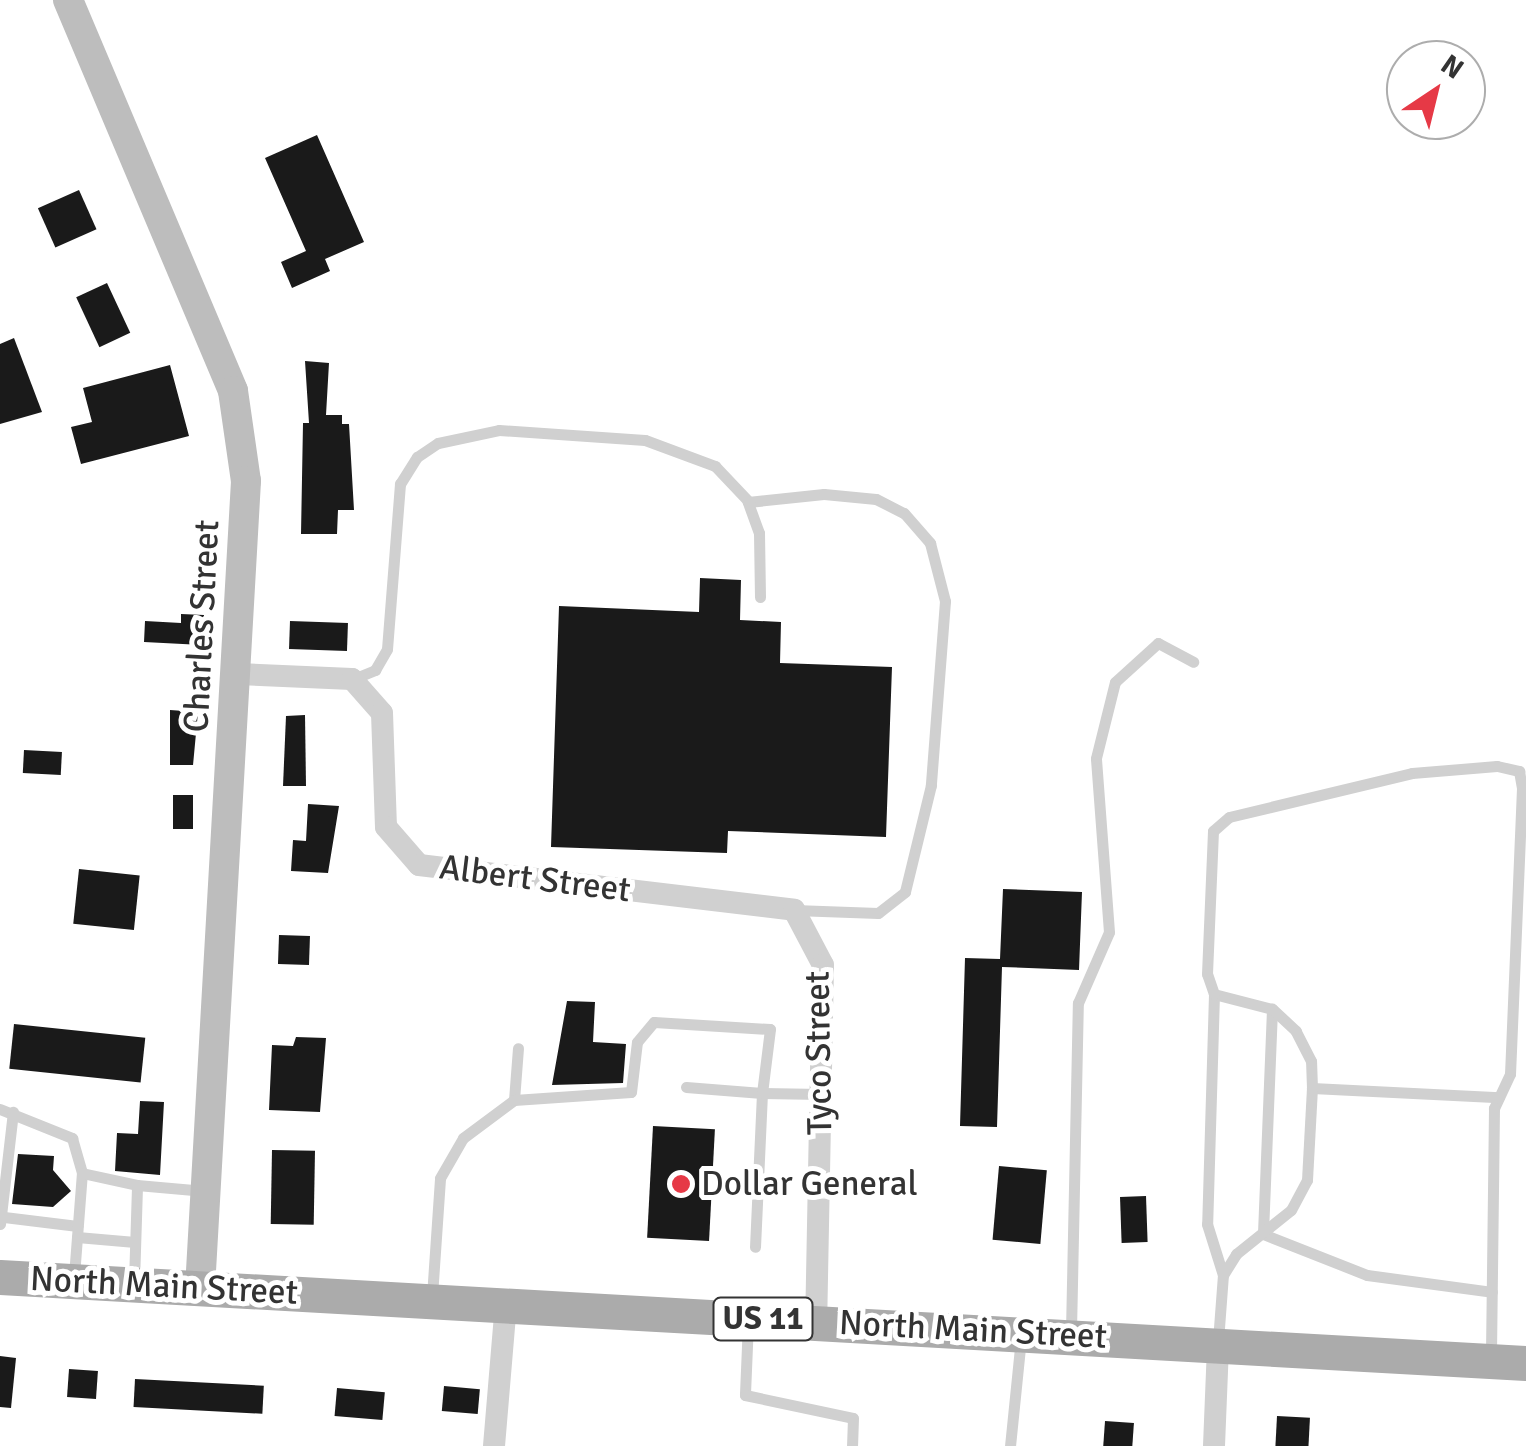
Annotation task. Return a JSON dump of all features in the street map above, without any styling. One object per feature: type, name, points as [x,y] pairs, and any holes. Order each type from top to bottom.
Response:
[{"type":"main road","name":"North Main Street","points":[[0,1277],[1509,1362]]},
{"type":"street","name":"Charles Street","points":[[68,0],[233,390],[246,481],[200,1289]]},
{"type":"street","points":[[238,674],[352,679]]},
{"type":"street","name":"Albert Street","points":[[352,679],[382,713],[386,827],[419,865],[794,910]]},
{"type":"street","name":"Tyco Street","points":[[794,910],[824,965],[816,1322]]},
{"type":"street","points":[[494,1446],[506,1304]]},
{"type":"street","points":[[1214,1446],[1218,1345]]},
{"type":"lane","points":[[352,679],[371,673],[384,657],[400,484],[417,457],[438,443],[500,430],[646,440],[715,466],[749,502],[759,533],[760,597]]},
{"type":"lane","points":[[749,502],[824,494],[889,504],[930,543],[945,601],[932,785],[905,892],[878,913],[794,910]]},
{"type":"lane","points":[[1070,1336],[1078,1003],[1108,932],[1096,758],[1115,682],[1158,643],[1192,662]]},
{"type":"lane","points":[[1218,1345],[1223,1275],[1207,1224],[1214,994],[1207,974],[1214,831],[1229,818],[1412,773],[1498,766],[1519,771],[1510,1074],[1494,1108],[1492,1292],[1509,1362]]},
{"type":"lane","points":[[1214,994],[1272,1009],[1296,1030],[1311,1060],[1312,1088],[1307,1180],[1292,1210],[1236,1254],[1223,1275]]},
{"type":"lane","points":[[1262,1234],[1272,1009]]},
{"type":"lane","points":[[432,1301],[440,1178],[463,1138],[514,1100],[631,1092],[637,1042],[654,1022],[770,1029],[762,1092],[755,1248]]},
{"type":"lane","points":[[514,1100],[518,1048]]},
{"type":"lane","points":[[686,1087],[822,1094]]},
{"type":"lane","points":[[1312,1088],[1500,1097]]},
{"type":"lane","points":[[73,1282],[77,1231],[84,1203],[82,1173],[72,1138],[6,1110],[2,1221],[77,1231],[135,1242]]},
{"type":"lane","points":[[82,1173],[137,1185],[205,1191]]},
{"type":"lane","points":[[134,1286],[137,1185]]},
{"type":"lane","points":[[121,1207],[136,1209]]},
{"type":"lane","points":[[1262,1234],[1366,1274],[1492,1292]]},
{"type":"lane","points":[[748,1318],[745,1395],[853,1418],[852,1446]]},
{"type":"lane","points":[[1010,1446],[1021,1333]]},
{"type":"building","points":[[317,135],[364,242],[325,259],[330,271],[292,288],[281,262],[306,251],[265,158]]},
{"type":"building","points":[[79,190],[96,229],[55,248],[38,208]]},
{"type":"building","points":[[107,283],[130,333],[99,347],[76,297]]},
{"type":"building","points":[[14,338],[42,412],[0,424],[0,344]]},
{"type":"building","points":[[305,361],[329,363],[326,415],[342,415],[342,424],[349,424],[354,510],[338,510],[337,534],[301,534],[303,423],[309,423]]},
{"type":"building","points":[[170,365],[189,436],[81,464],[71,427],[92,422],[83,388]]},
{"type":"building","points":[[700,578],[741,580],[740,620],[781,622],[780,663],[892,667],[886,837],[728,831],[727,853],[551,847],[559,606],[699,612]]},
{"type":"building","points":[[181,614],[204,615],[202,645],[144,642],[145,621],[181,623]]},
{"type":"building","points":[[290,621],[348,623],[347,651],[289,649]]},
{"type":"building","points":[[170,710],[198,712],[193,765],[170,765]]},
{"type":"building","points":[[305,715],[306,786],[283,786],[286,716]]},
{"type":"building","points":[[24,750],[62,752],[61,775],[23,773]]},
{"type":"building","points":[[173,795],[193,795],[193,829],[173,829]]},
{"type":"building","points":[[308,804],[339,806],[328,873],[291,871],[293,840],[306,841]]},
{"type":"building","points":[[79,869],[140,875],[134,930],[73,924]]},
{"type":"building","points":[[1003,889],[1082,892],[1079,970],[1002,967],[997,1127],[960,1126],[965,958],[1000,959]]},
{"type":"building","points":[[279,935],[310,936],[309,965],[278,964]]},
{"type":"building","points":[[567,1001],[595,1002],[593,1042],[626,1044],[623,1083],[552,1085]]},
{"type":"building","points":[[14,1024],[145,1038],[141,1083],[9,1069]]},
{"type":"building","points":[[296,1037],[326,1038],[320,1112],[269,1110],[272,1045],[293,1046]]},
{"type":"building","points":[[140,1101],[164,1102],[160,1175],[115,1171],[117,1133],[138,1134]]},
{"type":"building","name":"Dollar General","points":[[653,1126],[715,1129],[709,1241],[647,1238]]},
{"type":"building","points":[[272,1150],[315,1151],[314,1225],[271,1224]]},
{"type":"building","points":[[18,1154],[54,1156],[53,1170],[71,1191],[53,1207],[12,1204]]},
{"type":"building","points":[[999,1166],[1047,1170],[1040,1244],[993,1240]]},
{"type":"building","points":[[1146,1196],[1148,1242],[1122,1243],[1120,1197]]},
{"type":"building","points":[[0,1356],[16,1358],[11,1408],[0,1407]]},
{"type":"building","points":[[69,1369],[98,1371],[96,1399],[67,1397]]},
{"type":"building","points":[[135,1379],[264,1386],[262,1414],[134,1407]]},
{"type":"building","points":[[444,1386],[480,1389],[478,1414],[442,1411]]},
{"type":"building","points":[[337,1388],[385,1392],[382,1420],[335,1416]]},
{"type":"building","points":[[1277,1416],[1310,1418],[1308,1446],[1275,1446]]},
{"type":"building","points":[[1105,1421],[1134,1423],[1132,1446],[1103,1446]]},
{"type":"place","name":"Dollar General","points":[[681,1184]]}]
